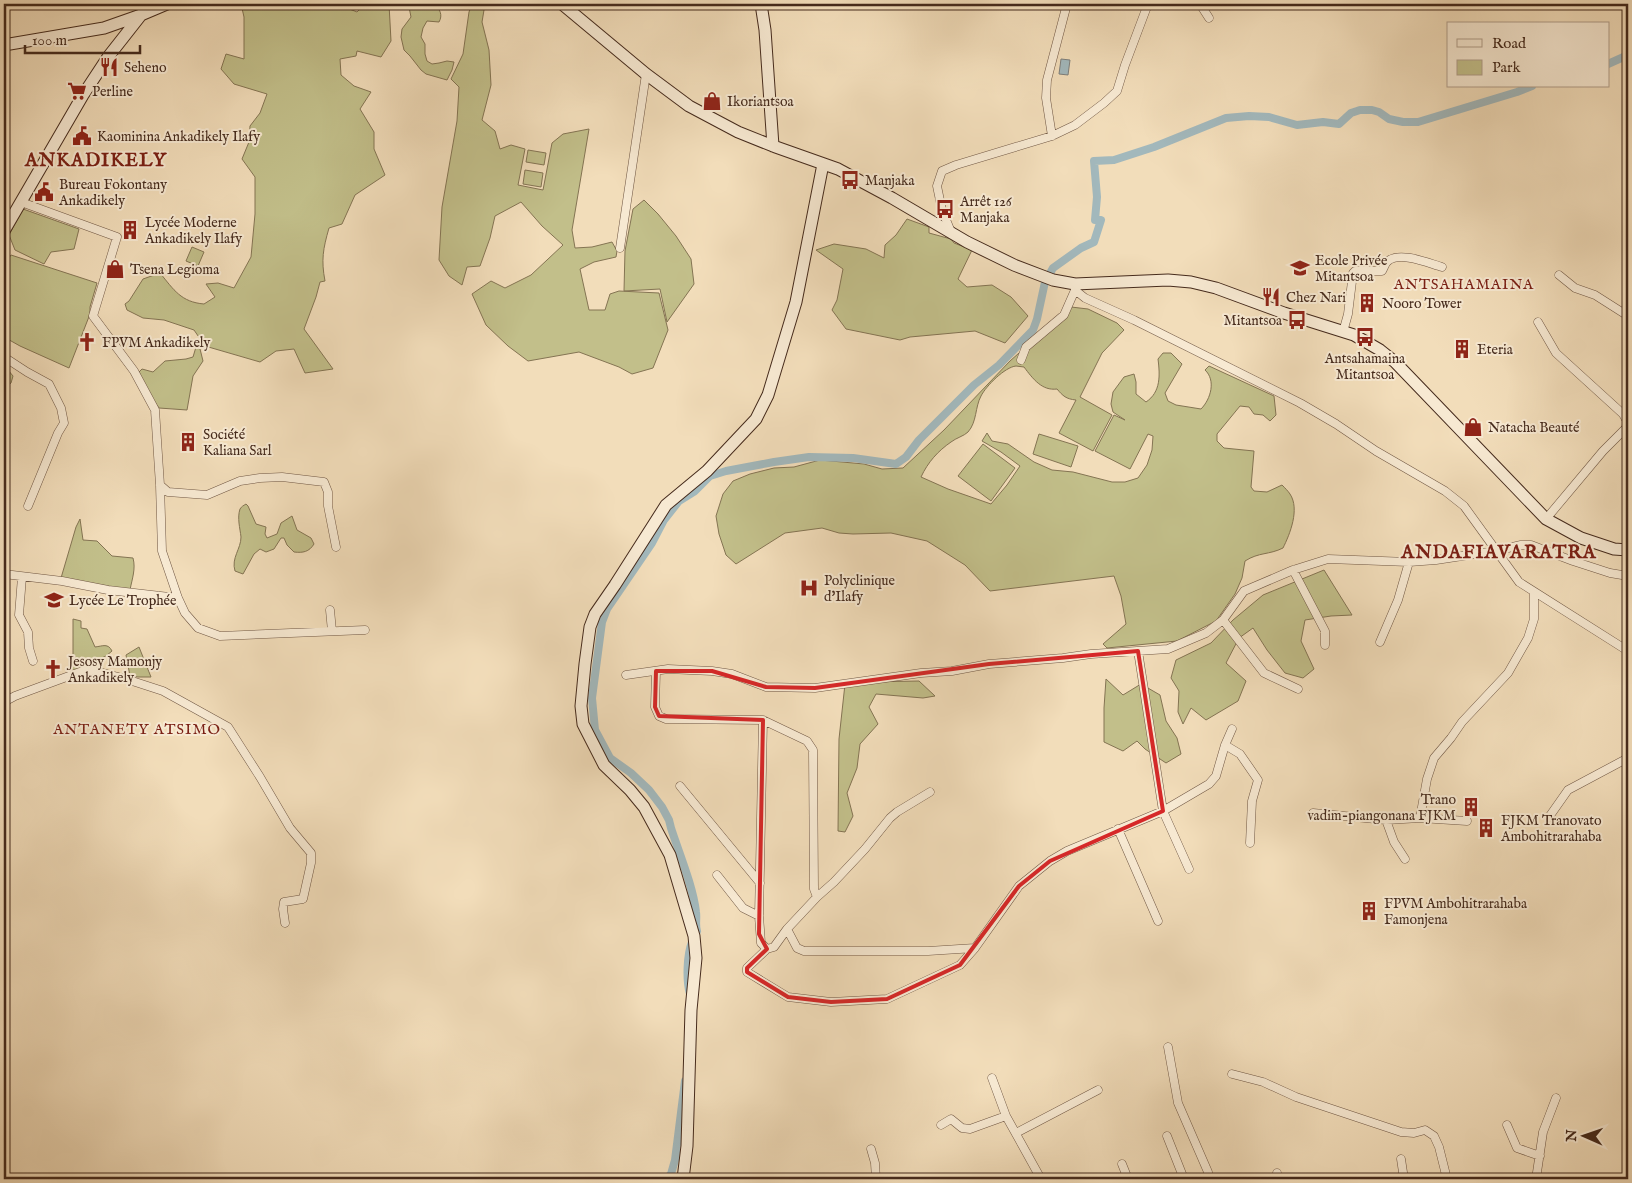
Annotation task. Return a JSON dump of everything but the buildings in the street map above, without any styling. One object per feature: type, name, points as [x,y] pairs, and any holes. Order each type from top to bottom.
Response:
[{"type":"street","points":[[4,57],[5,45],[104,28],[141,15],[157,6],[167,4]]},
{"type":"street","points":[[562,4],[646,74],[689,106],[738,132],[838,169],[1014,265],[1075,287],[1168,280],[1191,282],[1364,340],[1395,362],[1546,519],[1581,538],[1614,549],[1628,550]]},
{"type":"street","points":[[761,4],[765,30],[773,146]]},
{"type":"street","points":[[1052,136],[1046,98],[1047,80],[1067,4]]},
{"type":"street","points":[[951,232],[942,210],[936,186],[942,171],[1052,136],[1075,125],[1098,108],[1117,92],[1148,4]]},
{"type":"street","points":[[1200,4],[1209,18]]},
{"type":"street","points":[[4,231],[83,95],[108,57],[141,15]]},
{"type":"street","points":[[620,248],[646,74]]},
{"type":"street","points":[[683,1179],[687,1146],[691,1010],[696,958],[694,936],[670,856],[644,807],[630,790],[604,765],[583,724],[582,706],[585,664],[590,628],[595,614],[666,505],[716,462],[756,419],[768,395],[791,323],[823,164]]},
{"type":"street","points":[[21,202],[117,237],[93,316],[134,370],[154,410],[160,485],[162,551],[185,613],[198,628],[220,636],[365,630]]},
{"type":"street","points":[[1343,332],[1348,314],[1353,273],[1355,271],[1382,271],[1387,261],[1403,256],[1442,267]]},
{"type":"street","points":[[1559,275],[1576,288],[1595,295],[1628,316]]},
{"type":"street","points":[[1021,360],[1026,347],[1064,315],[1075,287]]},
{"type":"street","points":[[1075,287],[1085,298],[1134,320],[1300,403],[1376,451],[1445,491],[1464,506],[1519,582],[1628,651]]},
{"type":"street","points":[[1538,322],[1556,353],[1623,414],[1627,421],[1626,428],[1603,451],[1546,519]]},
{"type":"street","points":[[4,357],[48,384],[61,408],[64,423],[58,433],[28,506]]},
{"type":"street","points":[[160,485],[168,492],[207,495],[240,481],[260,478],[282,477],[324,482],[328,492],[328,506],[336,547]]},
{"type":"street","points":[[626,675],[668,669],[712,671],[732,674],[766,686],[815,688],[921,673],[952,671],[989,664],[1168,649],[1206,633],[1223,620],[1244,591],[1293,570],[1328,559],[1409,562],[1531,545],[1610,573],[1628,576]]},
{"type":"street","points":[[1380,642],[1398,600],[1409,562]]},
{"type":"street","points":[[1293,570],[1325,631],[1324,645]]},
{"type":"street","points":[[4,574],[62,581],[108,590],[178,598]]},
{"type":"street","points":[[22,576],[19,615],[28,632],[28,648],[33,661]]},
{"type":"street","points":[[1420,818],[1427,779],[1434,758],[1462,722],[1508,674],[1528,638],[1534,619],[1534,592]]},
{"type":"street","points":[[330,610],[332,631]]},
{"type":"street","points":[[1223,620],[1264,673],[1298,689]]},
{"type":"street","points":[[1138,651],[1162,811],[1189,869]]},
{"type":"street","points":[[4,702],[88,669],[163,691],[228,727],[290,828],[311,853],[311,863],[303,899],[284,902],[285,923]]},
{"type":"street","points":[[656,671],[655,707],[658,716],[666,719],[763,720],[807,741],[813,750],[814,888],[817,897]]},
{"type":"street","points":[[763,720],[759,916],[761,943],[768,949]]},
{"type":"street","points":[[930,792],[890,818],[865,849],[787,929],[774,947],[768,949],[747,968],[747,972],[788,997],[831,1002],[887,998],[960,965],[975,948],[1019,886],[1050,862],[1067,851],[1162,811],[1209,784],[1216,776],[1225,744],[1232,729]]},
{"type":"street","points":[[1225,744],[1240,754],[1258,780],[1252,801],[1250,843]]},
{"type":"street","points":[[1549,817],[1568,790],[1628,758]]},
{"type":"street","points":[[680,786],[760,883]]},
{"type":"street","points":[[1312,813],[1386,820],[1420,818],[1467,821]]},
{"type":"street","points":[[1386,820],[1394,842],[1405,859]]},
{"type":"street","points":[[1118,829],[1158,921]]},
{"type":"street","points":[[717,876],[742,908],[759,916]]},
{"type":"street","points":[[787,929],[797,948],[804,951],[928,951],[975,948]]},
{"type":"street","points":[[1168,1047],[1178,1103],[1208,1172],[1208,1179]]},
{"type":"street","points":[[1232,1074],[1263,1082],[1296,1097],[1400,1132],[1414,1133],[1425,1130],[1434,1136],[1439,1146],[1448,1179]]},
{"type":"street","points":[[992,1078],[1006,1116],[1041,1179]]},
{"type":"street","points":[[1016,1133],[1098,1090]]},
{"type":"street","points":[[1536,1179],[1544,1127],[1556,1098]]},
{"type":"street","points":[[941,1125],[951,1119],[962,1128],[970,1129],[1006,1116]]},
{"type":"street","points":[[1507,1125],[1517,1148],[1540,1156]]},
{"type":"street","points":[[1167,1136],[1184,1179]]},
{"type":"street","points":[[871,1149],[875,1163],[876,1179]]},
{"type":"street","points":[[1401,1159],[1404,1179]]},
{"type":"street","points":[[1122,1164],[1128,1179]]},
{"type":"highlighted area","points":[[1138,651],[1163,811],[1050,861],[1019,886],[960,965],[887,999],[831,1002],[788,997],[747,972],[747,968],[767,949],[759,934],[763,720],[659,716],[655,707],[656,671],[712,671],[766,687],[815,688],[989,664]]},
{"type":"green space","points":[[241,4],[337,4],[357,12],[365,4],[389,4],[391,41],[381,57],[357,51],[356,56],[340,59],[341,75],[354,86],[371,92],[360,109],[374,132],[374,149],[385,175],[355,195],[342,224],[329,228],[327,235],[323,261],[325,281],[320,282],[304,329],[333,369],[305,373],[294,349],[276,351],[260,362],[205,346],[194,330],[164,320],[143,318],[127,310],[125,304],[143,279],[160,273],[174,290],[184,298],[204,304],[215,297],[206,284],[218,283],[234,288],[251,257],[255,214],[255,177],[242,159],[249,142],[250,126],[260,113],[267,94],[234,84],[221,69],[226,54],[244,59],[244,17]]},
{"type":"green space","points":[[405,4],[434,4],[439,10],[441,17],[439,22],[427,21],[421,37],[425,44],[427,61],[432,64],[447,61],[454,62],[447,80],[426,74],[404,50],[401,37],[402,29],[411,17],[409,7]]},
{"type":"green space","points":[[472,4],[485,4],[482,22],[489,50],[491,85],[482,120],[495,131],[500,149],[511,145],[525,149],[518,185],[543,190],[552,143],[563,134],[589,129],[572,230],[575,248],[592,247],[612,242],[617,251],[616,257],[594,262],[580,269],[589,310],[605,310],[610,294],[619,291],[659,293],[668,330],[653,368],[632,374],[579,352],[528,361],[508,346],[486,325],[472,294],[491,281],[505,288],[531,275],[563,245],[542,226],[521,202],[495,216],[490,238],[480,266],[467,267],[462,285],[449,276],[439,260],[442,207],[457,121],[459,87],[451,79],[463,54],[469,12]]},
{"type":"green space","points":[[528,150],[546,153],[544,165],[526,162]]},
{"type":"green space","points":[[525,170],[543,173],[541,187],[523,184]]},
{"type":"green space","points":[[644,200],[676,236],[691,259],[694,284],[667,322],[660,289],[624,291],[625,251],[633,209]]},
{"type":"green space","points":[[23,209],[79,229],[74,249],[51,252],[44,264],[15,250],[9,235]]},
{"type":"green space","points":[[907,219],[929,227],[929,233],[951,239],[954,243],[972,250],[958,279],[967,287],[992,285],[1011,297],[1028,316],[1005,343],[975,331],[910,337],[900,340],[846,329],[832,310],[837,300],[843,269],[816,250],[834,244],[866,249],[884,258],[885,245],[896,235]]},
{"type":"green space","points":[[192,247],[204,252],[198,266],[186,261]]},
{"type":"green space","points":[[11,255],[97,283],[90,307],[90,314],[69,368],[4,337],[4,265]]},
{"type":"green space","points":[[1071,307],[1088,309],[1117,323],[1124,330],[1102,353],[1080,397],[1112,415],[1093,451],[1059,433],[1076,400],[1065,397],[1057,389],[1042,386],[1034,380],[1024,367],[1016,366],[1001,373],[987,387],[979,400],[971,428],[964,435],[946,445],[930,462],[921,477],[991,504],[1020,466],[982,441],[987,433],[992,441],[1008,444],[1034,462],[1052,470],[1073,472],[1112,482],[1125,482],[1138,478],[1147,465],[1152,450],[1153,436],[1148,434],[1130,469],[1095,451],[1114,415],[1125,420],[1113,412],[1111,404],[1113,392],[1124,377],[1134,374],[1136,394],[1146,402],[1157,388],[1159,377],[1158,359],[1163,353],[1171,353],[1182,364],[1165,393],[1168,401],[1176,405],[1201,409],[1211,390],[1210,379],[1205,370],[1209,366],[1274,396],[1276,415],[1270,421],[1263,415],[1254,414],[1249,407],[1240,406],[1217,434],[1217,441],[1224,448],[1254,451],[1251,487],[1254,491],[1267,492],[1282,485],[1293,500],[1293,521],[1283,548],[1245,561],[1242,578],[1235,594],[1216,621],[1177,641],[1107,648],[1103,644],[1126,624],[1121,596],[1114,576],[990,591],[965,565],[927,541],[891,533],[839,533],[822,528],[785,533],[736,564],[726,555],[719,534],[716,516],[723,494],[733,481],[750,474],[774,468],[794,467],[820,460],[864,464],[882,469],[903,468],[944,430],[1010,361]]},
{"type":"green space","points":[[199,345],[203,361],[193,376],[187,410],[159,408],[146,390],[139,372],[142,369],[153,372],[165,361],[193,357],[196,347]]},
{"type":"green space","points":[[4,369],[8,370],[13,376],[11,383],[4,389]]},
{"type":"green space","points":[[1039,434],[1078,446],[1071,467],[1033,454]]},
{"type":"green space","points":[[983,444],[1015,468],[991,501],[958,476]]},
{"type":"green space","points":[[246,504],[256,524],[266,527],[265,534],[267,538],[277,534],[281,523],[292,516],[297,530],[311,538],[314,544],[306,551],[294,552],[287,545],[284,538],[281,538],[274,549],[266,552],[260,549],[254,554],[243,574],[235,571],[234,562],[241,537],[239,512]]},
{"type":"green space","points":[[80,519],[83,540],[97,541],[112,556],[133,558],[134,570],[130,590],[61,578]]},
{"type":"green space","points":[[1324,570],[1352,615],[1305,620],[1301,641],[1314,669],[1303,678],[1285,673],[1253,628],[1239,638],[1226,663],[1246,681],[1238,701],[1206,720],[1191,708],[1183,724],[1178,712],[1179,691],[1171,678],[1176,660],[1211,643],[1233,620],[1263,595]]},
{"type":"green space","points":[[73,619],[81,621],[81,628],[87,629],[95,647],[107,646],[112,651],[106,656],[69,673],[69,657],[73,655]]},
{"type":"green space","points":[[139,647],[151,677],[130,676],[126,655]]},
{"type":"green space","points":[[1106,679],[1123,695],[1141,684],[1160,695],[1166,721],[1177,738],[1181,754],[1166,763],[1145,749],[1137,741],[1123,751],[1104,742]]},
{"type":"green space","points":[[919,681],[935,696],[923,698],[876,694],[869,707],[878,724],[860,744],[857,768],[847,793],[853,816],[845,832],[838,831],[839,739],[845,684]]},
{"type":"water","points":[[1061,59],[1070,60],[1068,75],[1059,74]]},
{"type":"waterway","points":[[1610,63],[1628,55]]},
{"type":"waterway","points":[[697,931],[692,891],[669,820],[649,790],[631,773],[610,758],[595,730],[592,698],[602,622],[607,609],[652,543],[664,520],[679,501],[695,491],[710,476],[726,471],[809,457],[853,458],[896,464],[906,457],[919,440],[974,385],[999,365],[1033,330],[1045,282],[1053,268],[1081,248],[1094,242],[1101,220],[1095,220],[1097,197],[1094,161],[1114,160],[1154,147],[1226,118],[1269,117],[1297,125],[1323,122],[1339,124],[1351,113],[1360,110],[1372,110],[1379,112],[1389,119],[1403,122],[1418,122],[1527,88]]},
{"type":"waterway","points":[[690,994],[688,968],[692,942]]},
{"type":"waterway","points":[[666,1179],[671,1174],[675,1160],[685,1081]]},
{"type":"place","name":"Seheno","points":[[109,67]]},
{"type":"place","name":"Perline","points":[[77,91]]},
{"type":"place","name":"Ikoriantsoa","points":[[712,101]]},
{"type":"place","name":"Kaominina Ankadikely Ilafy","points":[[82,136]]},
{"type":"place","name":"Manjaka","points":[[850,180]]},
{"type":"place","name":"Bureau Fokontany Ankadikely","points":[[44,192]]},
{"type":"place","name":"Arrêt 126 Manjaka","points":[[945,209]]},
{"type":"place","name":"Lycée Moderne Ankadikely Ilafy","points":[[130,230]]},
{"type":"place","name":"Ecole Privée Mitantsoa","points":[[1300,268]]},
{"type":"place","name":"Tsena Legioma","points":[[115,269]]},
{"type":"place","name":"Chez Nari","points":[[1271,297]]},
{"type":"place","name":"Nooro Tower","points":[[1367,303]]},
{"type":"place","name":"Mitantsoa","points":[[1297,320]]},
{"type":"place","name":"Antsahamaina Mitantsoa","points":[[1365,337]]},
{"type":"place","name":"FPVM Ankadikely","points":[[87,342]]},
{"type":"place","name":"Eteria","points":[[1462,349]]},
{"type":"place","name":"Natacha Beauté","points":[[1473,427]]},
{"type":"place","name":"Société Kaliana Sarl","points":[[188,442]]},
{"type":"place","name":"Polyclinique d'Ilafy","points":[[809,588]]},
{"type":"place","name":"Lycée Le Trophée","points":[[54,600]]},
{"type":"place","name":"Jesosy Mamonjy Ankadikely","points":[[53,669]]},
{"type":"place","name":"Trano vadim-piangonana FJKM","points":[[1471,807]]},
{"type":"place","name":"FJKM Tranovato Ambohitrarahaba","points":[[1486,828]]},
{"type":"place","name":"FPVM Ambohitrarahaba Famonjena","points":[[1369,911]]},
{"type":"district","name":"ANKADIKELY","points":[[96,159]]},
{"type":"district","name":"ANTSAHAMAINA","points":[[1464,284]]},
{"type":"district","name":"ANDAFIAVARATRA","points":[[1499,551]]},
{"type":"district","name":"ANTANETY ATSIMO","points":[[137,729]]}]
